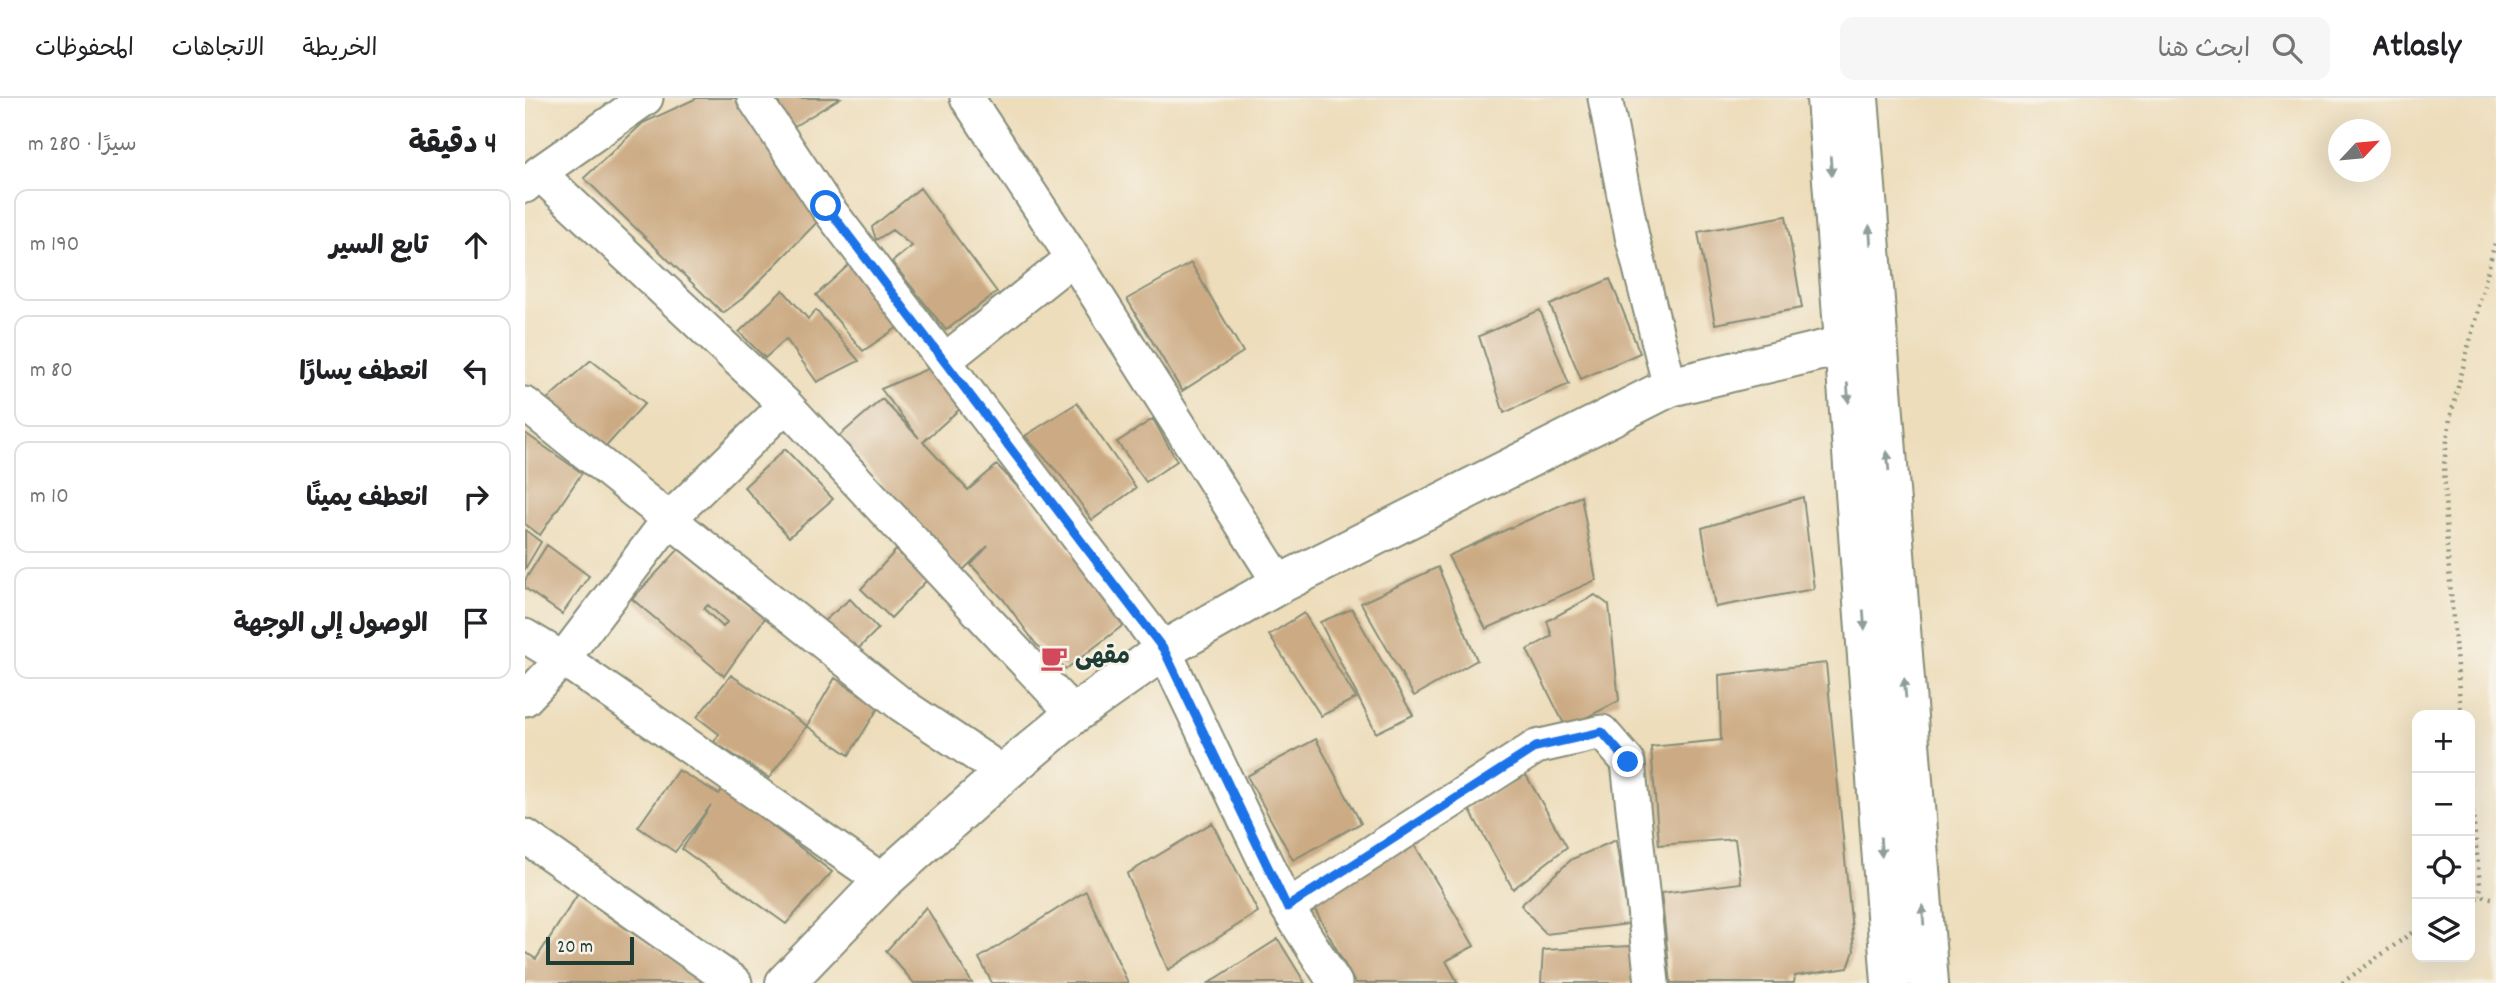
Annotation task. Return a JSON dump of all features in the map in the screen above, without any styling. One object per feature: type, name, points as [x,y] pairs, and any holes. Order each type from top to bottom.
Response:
[{"type":"main road","points":[[1826,98],[1861,345],[1929,983]]},
{"type":"main road","points":[[1859,98],[1861,345],[1891,983]]},
{"type":"main road","points":[[785,983],[883,881],[1004,773],[1074,714],[1164,650],[1280,584],[1670,387],[1861,345]]},
{"type":"street","points":[[646,98],[532,180],[786,405],[1074,714]]},
{"type":"street","points":[[754,98],[826,206],[1164,650],[1287,907],[1335,983]]},
{"type":"street","points":[[967,98],[1073,258],[1280,584]]},
{"type":"street","points":[[1605,98],[1632,236],[1670,387]]},
{"type":"street","points":[[944,361],[1073,258]]},
{"type":"street","points":[[525,404],[902,705],[1004,773]]},
{"type":"street","points":[[525,699],[563,659],[670,518],[786,405]]},
{"type":"street","points":[[525,636],[563,659],[883,881]]},
{"type":"street","points":[[1287,907],[1536,747],[1602,732],[1628,762],[1652,983]]},
{"type":"street","points":[[525,836],[735,983]]},
{"type":"path","points":[[2461,710],[2447,546],[2444,464],[2450,418],[2496,239]]},
{"type":"path","points":[[2475,835],[2481,896]]},
{"type":"path","points":[[2474,899],[2481,896],[2496,899]]},
{"type":"path","points":[[2342,983],[2412,933]]},
{"type":"building","points":[[697,98],[748,98],[824,215],[743,298],[723,313],[584,178],[643,123]]},
{"type":"building","points":[[762,98],[840,98],[785,132]]},
{"type":"building","points":[[920,188],[997,292],[946,330],[892,262],[912,246],[892,230],[876,240],[872,227]]},
{"type":"building","points":[[1786,216],[1802,308],[1715,324],[1698,232]]},
{"type":"building","points":[[852,262],[901,325],[863,351],[816,295]]},
{"type":"building","points":[[1191,263],[1243,352],[1182,391],[1127,299]]},
{"type":"building","points":[[1610,279],[1640,353],[1581,379],[1550,305]]},
{"type":"building","points":[[783,290],[808,319],[816,310],[859,361],[817,382],[786,339],[765,358],[739,332]]},
{"type":"building","points":[[1540,310],[1569,384],[1504,413],[1479,336]]},
{"type":"building","points":[[591,360],[645,403],[602,451],[543,403]]},
{"type":"building","points":[[934,366],[963,406],[923,442],[968,490],[997,465],[1030,500],[1126,623],[1066,669],[1036,644],[1003,599],[971,565],[988,546],[962,571],[839,436],[882,399],[919,438],[881,389]]},
{"type":"building","points":[[1077,403],[1136,488],[1092,520],[1062,477],[1025,436]]},
{"type":"building","points":[[1153,419],[1177,461],[1146,482],[1117,442]]},
{"type":"building","points":[[525,433],[582,473],[540,535],[525,524]]},
{"type":"building","points":[[785,449],[833,499],[789,537],[744,487]]},
{"type":"building","points":[[1581,496],[1596,580],[1486,629],[1448,556]]},
{"type":"building","points":[[1803,497],[1814,589],[1715,607],[1702,528]]},
{"type":"building","points":[[525,530],[541,542],[525,569]]},
{"type":"building","points":[[547,545],[589,576],[562,614],[525,588],[525,580]]},
{"type":"building","points":[[679,549],[765,618],[724,676],[632,599]],"holes":[[[708,605],[727,622],[723,627],[704,609]]]},
{"type":"building","points":[[896,550],[927,580],[891,618],[861,589]]},
{"type":"building","points":[[1438,567],[1477,660],[1414,696],[1361,603]]},
{"type":"building","points":[[1595,595],[1609,605],[1619,701],[1566,728],[1527,650],[1552,636],[1547,621]]},
{"type":"building","points":[[850,599],[878,629],[850,657],[819,625]]},
{"type":"building","points":[[1352,609],[1413,715],[1376,733],[1320,622]]},
{"type":"building","points":[[1304,613],[1356,698],[1321,716],[1269,635]]},
{"type":"building","points":[[1826,663],[1854,951],[1848,968],[1795,976],[1794,983],[1671,983],[1661,893],[1741,883],[1735,839],[1659,845],[1651,747],[1721,740],[1719,675]]},
{"type":"building","points":[[731,675],[807,726],[769,778],[714,742],[719,734],[697,717]]},
{"type":"building","points":[[835,678],[879,707],[849,755],[807,726]]},
{"type":"building","points":[[1316,739],[1361,823],[1293,860],[1247,776]]},
{"type":"building","points":[[678,770],[719,794],[723,788],[832,872],[786,924],[682,849],[711,805],[675,852],[638,827]]},
{"type":"building","points":[[1526,775],[1567,847],[1513,889],[1468,807]]},
{"type":"building","points":[[1212,823],[1258,912],[1168,970],[1127,874]]},
{"type":"building","points":[[1616,840],[1629,924],[1546,934],[1521,905],[1572,859]]},
{"type":"building","points":[[1413,842],[1474,946],[1446,961],[1458,983],[1355,983],[1312,904]]},
{"type":"building","points":[[1086,891],[1128,983],[992,983],[979,958]]},
{"type":"building","points":[[578,894],[702,980],[699,983],[525,983],[525,952],[536,959]]},
{"type":"building","points":[[926,907],[972,983],[914,983],[886,951]]},
{"type":"building","points":[[1278,939],[1305,983],[1209,983]]},
{"type":"building","points":[[1632,946],[1637,983],[1541,983],[1543,950]]},
{"type":"place","name":"مقهى","points":[[1054,658]]},
{"type":"route","points":[[826,206],[1164,650],[1287,907],[1536,747],[1602,732],[1628,762]]}]
